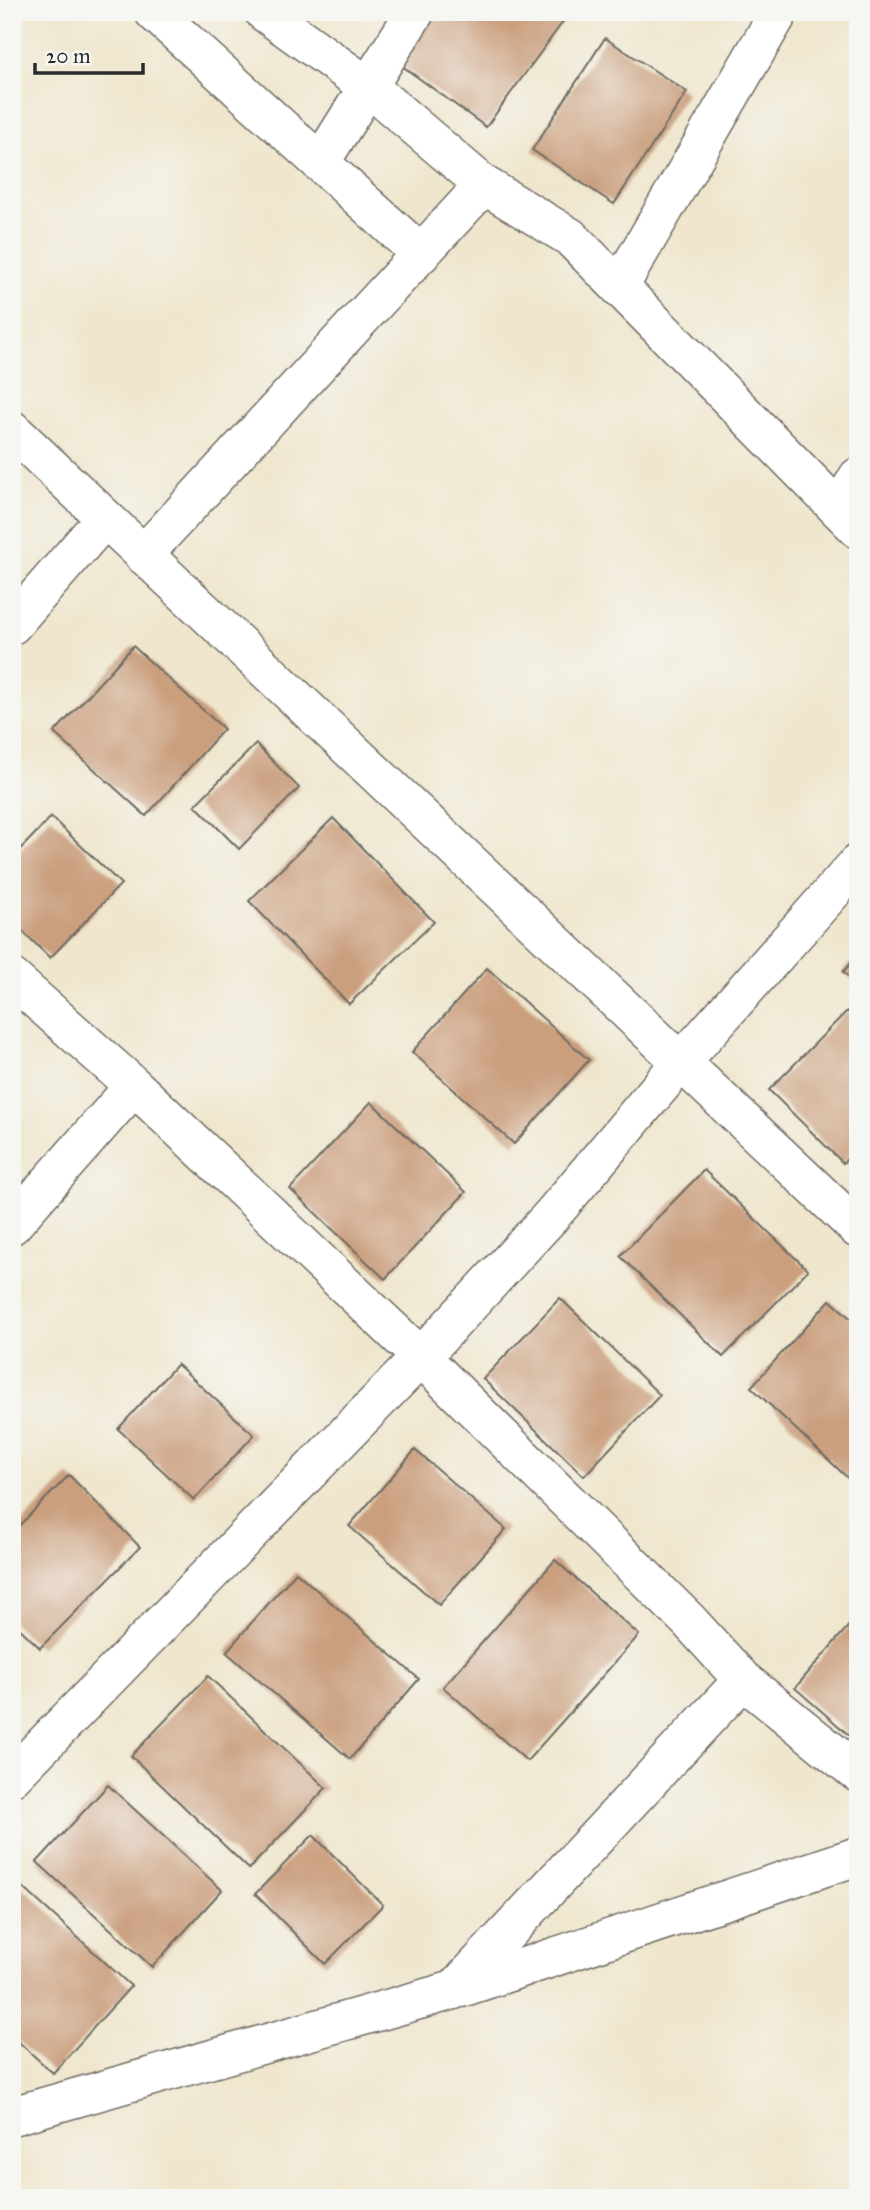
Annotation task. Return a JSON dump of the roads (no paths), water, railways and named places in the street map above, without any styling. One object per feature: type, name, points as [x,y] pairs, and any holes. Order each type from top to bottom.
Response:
[{"type":"street","points":[[154,12],[421,254]]},
{"type":"street","points":[[264,12],[370,88],[484,185],[570,237],[848,519]]},
{"type":"street","points":[[320,163],[370,88],[415,12]]},
{"type":"street","points":[[619,287],[779,12]]},
{"type":"street","points":[[143,555],[484,185]]},
{"type":"street","points":[[12,430],[858,1229]]},
{"type":"street","points":[[848,519],[858,477]]},
{"type":"street","points":[[12,625],[105,518]]},
{"type":"street","points":[[12,1777],[421,1357],[552,1215],[681,1062],[858,863]]},
{"type":"street","points":[[12,978],[134,1086],[421,1357],[689,1621],[743,1681],[858,1773]]},
{"type":"street","points":[[12,1225],[134,1086]]},
{"type":"street","points":[[454,1990],[743,1681]]},
{"type":"street","points":[[12,2116],[454,1990],[858,1856]]}]
